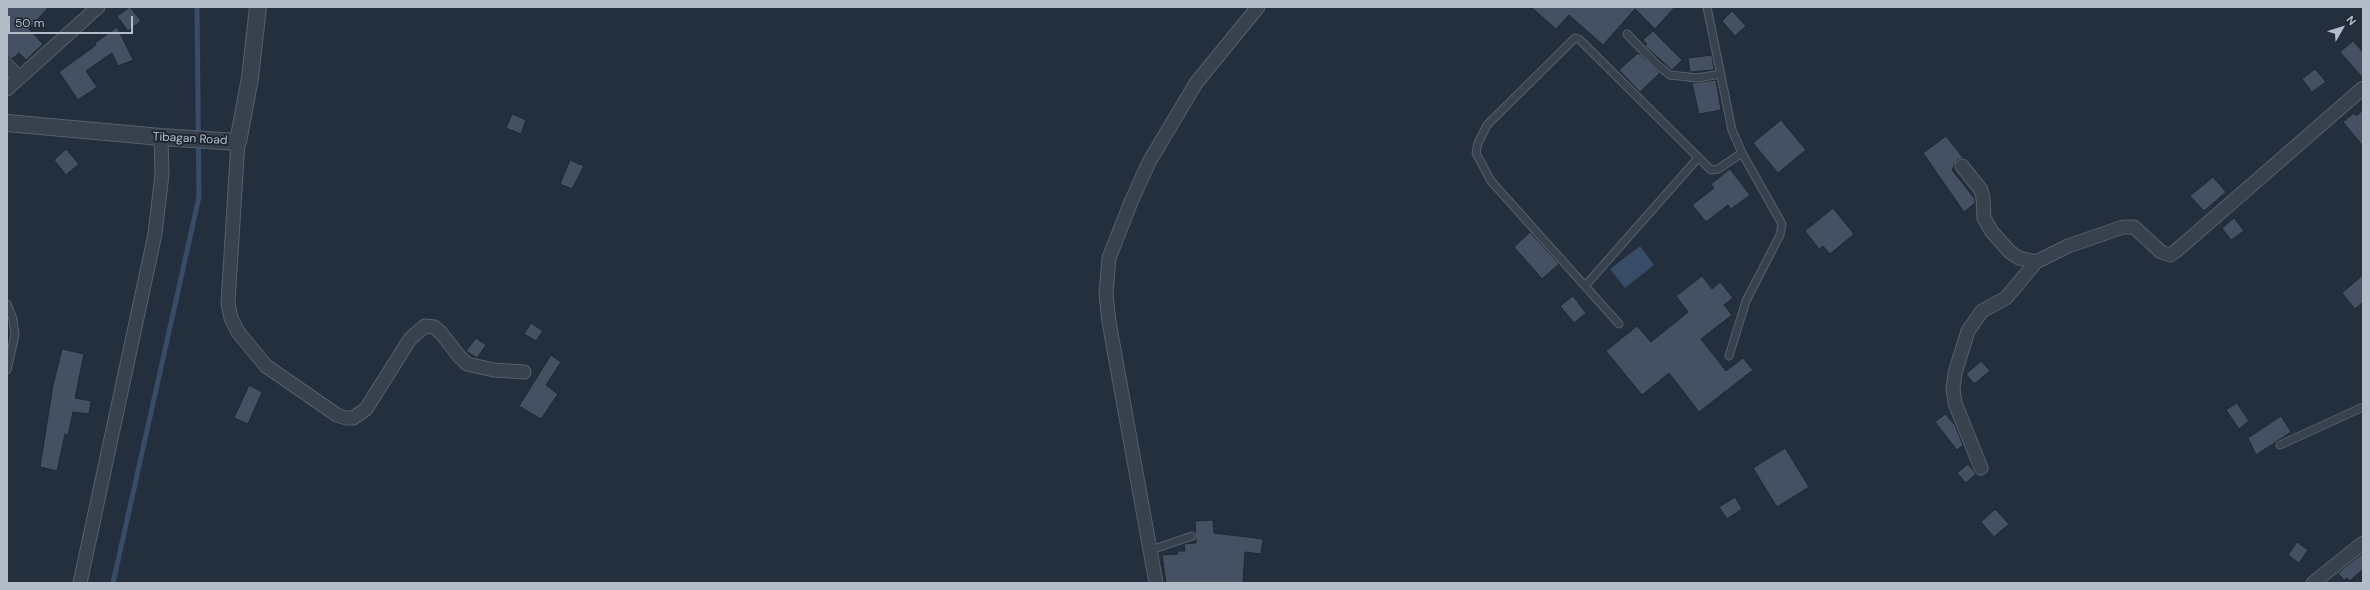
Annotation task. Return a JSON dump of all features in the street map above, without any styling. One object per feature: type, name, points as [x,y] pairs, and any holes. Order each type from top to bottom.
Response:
[{"type":"street","points":[[7,89],[98,7]]},
{"type":"street","name":"Tibagan Road","points":[[7,123],[161,137],[238,142],[250,78],[258,7]]},
{"type":"street","points":[[1156,583],[1109,322],[1106,294],[1110,258],[1131,202],[1153,156],[1196,83],[1258,7]]},
{"type":"street","points":[[7,65],[18,78]]},
{"type":"street","points":[[1981,468],[1955,403],[1953,389],[1955,373],[1968,331],[1982,311],[2006,298],[2036,262],[2068,246],[2123,227],[2134,227],[2162,252],[2170,255],[2363,88]]},
{"type":"street","points":[[80,583],[155,234],[162,174],[161,137]]},
{"type":"street","points":[[238,142],[228,303],[231,318],[238,332],[266,366],[337,415],[346,418],[353,418],[366,409],[410,339],[425,326],[434,327],[441,333],[467,364],[494,370],[524,372]]},
{"type":"street","points":[[1962,166],[1981,190],[1984,218],[1992,232],[2010,252],[2019,258],[2036,262]]},
{"type":"street","points":[[2313,583],[2363,543]]},
{"type":"lane","points":[[1708,7],[1732,130],[1742,153],[1782,224],[1780,235],[1746,301],[1729,356]]},
{"type":"lane","points":[[1627,34],[1655,64],[1670,75],[1697,78],[1721,74]]},
{"type":"lane","points":[[1619,324],[1490,181],[1476,153],[1480,139],[1487,125],[1575,38],[1579,39],[1711,170],[1718,169],[1742,153]]},
{"type":"lane","points":[[1585,286],[1698,158]]},
{"type":"lane","points":[[7,304],[13,319],[15,335],[7,370]]},
{"type":"lane","points":[[2280,445],[2363,407]]},
{"type":"lane","points":[[1151,550],[1192,536]]},
{"type":"water","points":[[1640,246],[1654,265],[1625,288],[1610,269]]},
{"type":"building","points":[[7,7],[49,7],[29,29],[43,44],[26,60],[19,53],[12,59],[7,57]]},
{"type":"building","points":[[130,7],[141,21],[128,31],[117,16]]},
{"type":"building","points":[[1531,7],[1675,7],[1655,29],[1635,9],[1603,45],[1569,15],[1556,29]]},
{"type":"building","points":[[1732,11],[1746,26],[1735,36],[1722,21]]},
{"type":"building","points":[[117,27],[133,60],[118,66],[112,53],[86,71],[97,87],[78,100],[59,72],[96,45],[95,43]]},
{"type":"building","points":[[1653,31],[1682,60],[1672,70],[1645,46],[1647,44],[1643,40]]},
{"type":"building","points":[[2353,41],[2363,52],[2363,78],[2340,52]]},
{"type":"building","points":[[1638,53],[1660,73],[1640,92],[1619,70]]},
{"type":"building","points":[[1712,55],[1714,70],[1690,72],[1688,58]]},
{"type":"building","points":[[2315,69],[2326,82],[2312,92],[2302,79]]},
{"type":"building","points":[[1716,80],[1721,110],[1699,114],[1692,83]]},
{"type":"building","points":[[2363,110],[2363,146],[2343,122],[2354,113],[2356,116]]},
{"type":"building","points":[[512,114],[526,120],[521,134],[506,128]]},
{"type":"building","points":[[1781,120],[1806,150],[1778,173],[1753,143]]},
{"type":"building","points":[[1946,136],[1963,158],[1957,160],[1952,170],[1975,199],[1975,203],[1964,212],[1923,153]]},
{"type":"building","points":[[66,149],[79,164],[66,175],[54,160]]},
{"type":"building","points":[[570,160],[584,166],[572,189],[560,184]]},
{"type":"building","points":[[1730,169],[1750,195],[1731,209],[1728,205],[1706,222],[1692,205],[1714,188],[1711,184]]},
{"type":"building","points":[[2213,177],[2226,192],[2204,211],[2190,196]]},
{"type":"building","points":[[1833,208],[1854,234],[1830,254],[1823,246],[1819,249],[1805,231]]},
{"type":"building","points":[[2234,218],[2244,231],[2231,240],[2222,228]]},
{"type":"building","points":[[1530,232],[1559,264],[1542,279],[1514,247]]},
{"type":"building","points":[[2363,275],[2363,302],[2355,309],[2342,293]]},
{"type":"building","points":[[1702,276],[1712,289],[1720,282],[1733,298],[1724,305],[1732,315],[1701,339],[1726,371],[1743,358],[1753,370],[1699,412],[1669,373],[1642,395],[1606,351],[1637,326],[1651,342],[1688,312],[1676,296]]},
{"type":"building","points":[[1573,296],[1586,313],[1574,323],[1560,306]]},
{"type":"building","points":[[531,323],[543,331],[536,341],[524,334]]},
{"type":"building","points":[[476,338],[486,345],[477,358],[466,351]]},
{"type":"building","points":[[62,349],[84,354],[75,398],[91,401],[89,414],[73,412],[68,435],[65,434],[57,471],[40,467],[53,385]]},
{"type":"building","points":[[551,355],[561,362],[546,385],[558,394],[541,419],[519,406]]},
{"type":"building","points":[[1981,361],[1990,371],[1974,384],[1966,374]]},
{"type":"building","points":[[249,385],[262,392],[248,424],[234,418]]},
{"type":"building","points":[[2237,403],[2249,421],[2239,429],[2226,410]]},
{"type":"building","points":[[1945,414],[1955,425],[1963,445],[1957,450],[1935,422]]},
{"type":"building","points":[[2281,416],[2291,432],[2256,455],[2248,438]]},
{"type":"building","points":[[1785,448],[1809,487],[1777,507],[1753,468]]},
{"type":"building","points":[[1968,464],[1976,474],[1966,483],[1957,473]]},
{"type":"building","points":[[1735,497],[1742,509],[1727,519],[1719,507]]},
{"type":"building","points":[[1995,509],[2009,524],[1994,537],[1981,522]]},
{"type":"building","points":[[1213,520],[1214,533],[1263,539],[1261,554],[1245,552],[1243,583],[1166,583],[1162,555],[1178,554],[1177,551],[1185,551],[1184,544],[1196,543],[1195,521]]},
{"type":"building","points":[[2297,542],[2308,550],[2299,563],[2288,555]]},
{"type":"building","points":[[2363,553],[2363,569],[2350,581],[2347,578],[2344,580],[2338,573]]},
{"type":"waterway","points":[[113,583],[199,197],[197,7]]}]
